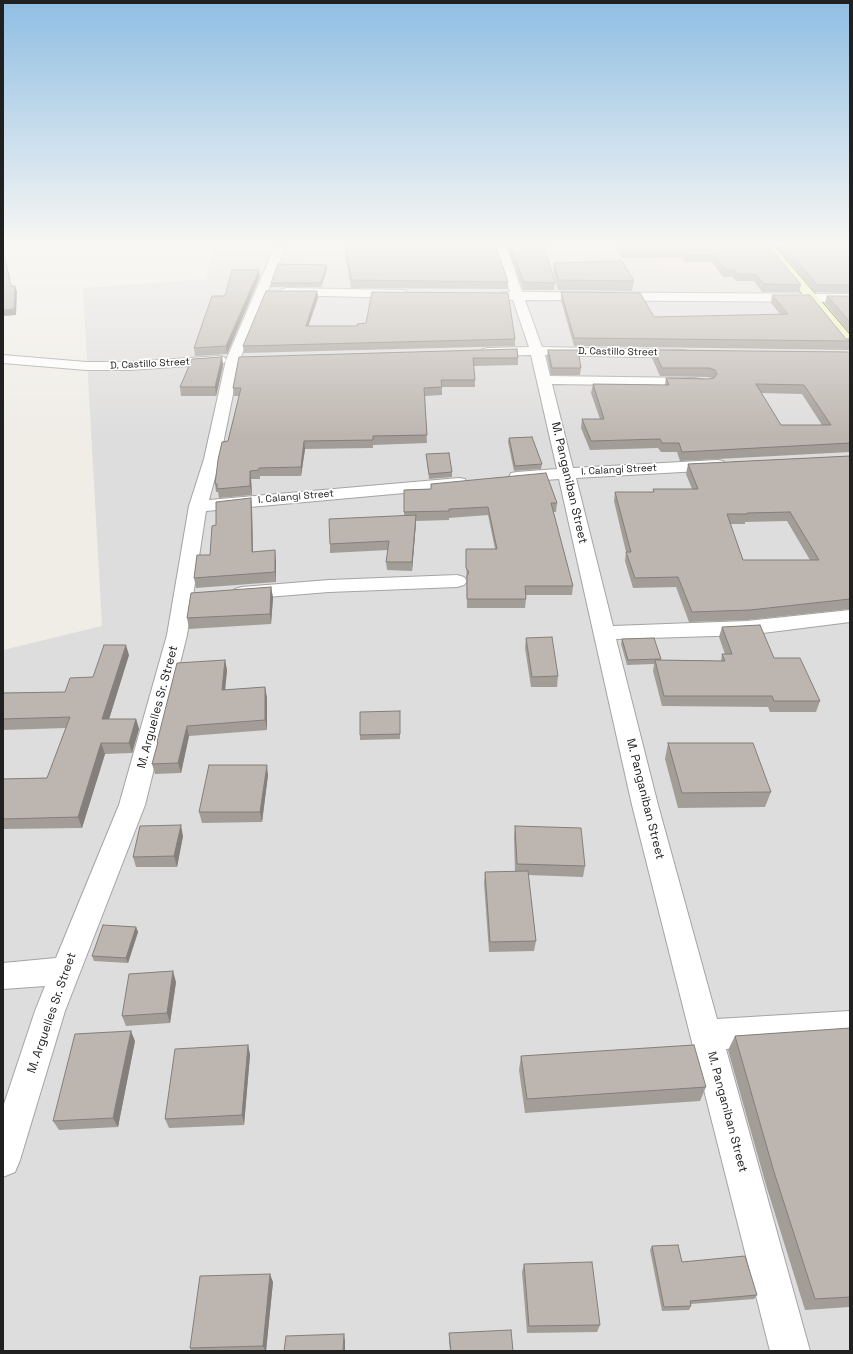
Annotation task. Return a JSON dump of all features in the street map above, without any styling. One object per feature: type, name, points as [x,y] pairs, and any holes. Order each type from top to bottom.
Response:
[{"type":"main road","points":[[820,309],[850,343]]},
{"type":"street","name":"M. Arguelles Sr. Street","points":[[3,1160],[50,1011],[132,805],[177,635],[191,596],[198,506],[240,359],[256,309]]},
{"type":"street","name":"M. Panganiban Street","points":[[513,309],[537,351],[646,805],[790,1351]]},
{"type":"street","name":"D. Castillo Street","points":[[475,353],[537,351],[694,354]]},
{"type":"street","name":"D. Castillo Street","points":[[3,359],[86,366],[130,366],[240,359]]},
{"type":"street","points":[[544,380],[707,382]]},
{"type":"street","name":"I. Calangi Street","points":[[504,479],[567,473],[732,464]]},
{"type":"street","name":"I. Calangi Street","points":[[198,506],[472,481]]},
{"type":"street","points":[[222,594],[329,586],[458,581]]},
{"type":"street","points":[[605,633],[747,628],[850,616]]},
{"type":"street","points":[[3,976],[66,971]]},
{"type":"street","points":[[706,1035],[850,1026]]},
{"type":"shaded area","points":[[84,309],[850,309],[850,1351],[3,1351],[3,650],[102,626]]},
{"type":"building","points":[[207,309],[242,309],[226,346],[194,348]]},
{"type":"building","points":[[258,309],[311,309],[306,326],[358,326],[357,324],[366,323],[369,309],[510,309],[515,339],[243,346]]},
{"type":"building","points":[[566,309],[649,309],[654,317],[788,314],[784,309],[822,309],[846,339],[850,339],[850,341],[574,338]]},
{"type":"building","points":[[839,309],[850,309],[850,322]]},
{"type":"building","points":[[517,349],[518,358],[473,358],[475,380],[441,380],[442,387],[424,388],[427,435],[373,436],[373,440],[304,441],[301,467],[259,468],[259,470],[250,471],[250,486],[217,489],[217,484],[215,484],[222,442],[228,441],[241,388],[233,388],[239,357]]},
{"type":"building","points":[[548,350],[578,350],[581,368],[552,368]]},
{"type":"building","points":[[654,350],[850,352],[850,443],[682,452],[679,443],[662,443],[660,439],[591,441],[582,419],[604,419],[593,384],[669,385],[666,378],[709,379],[714,378],[717,374],[715,370],[709,368],[662,368]],"holes":[[[756,384],[804,385],[831,425],[781,425]]]},
{"type":"building","points":[[222,357],[215,387],[180,387],[192,359]]},
{"type":"building","points":[[532,437],[542,464],[515,466],[509,438]]},
{"type":"building","points":[[449,453],[452,472],[429,474],[426,454]]},
{"type":"building","points":[[850,456],[850,599],[750,610],[692,612],[678,577],[635,578],[626,552],[631,552],[615,492],[654,492],[653,489],[698,489],[688,464]],"holes":[[[790,512],[819,560],[743,560],[727,514]]]},
{"type":"building","points":[[546,473],[557,503],[551,503],[573,586],[525,586],[526,599],[467,599],[467,576],[469,572],[466,568],[466,549],[497,549],[488,507],[449,509],[449,511],[404,512],[404,490],[431,489],[431,484]]},
{"type":"building","points":[[251,498],[252,552],[275,550],[275,572],[194,578],[197,555],[210,555],[212,526],[216,525],[216,502]]},
{"type":"building","points":[[416,515],[412,562],[386,562],[389,541],[330,544],[329,519]]},
{"type":"building","points":[[271,587],[270,614],[187,618],[191,593]]},
{"type":"building","points":[[760,625],[774,658],[800,658],[820,701],[774,701],[772,696],[664,696],[655,660],[725,661],[722,654],[732,654],[722,627]]},
{"type":"building","points":[[552,637],[558,676],[532,677],[526,638]]},
{"type":"building","points":[[654,638],[661,659],[628,660],[622,639]]},
{"type":"building","points":[[104,645],[126,645],[102,719],[136,719],[129,743],[101,743],[78,817],[3,819],[3,779],[47,778],[70,717],[3,719],[3,693],[65,692],[70,678],[93,677]]},
{"type":"building","points":[[225,660],[222,690],[265,687],[265,720],[187,726],[178,763],[152,764],[177,663]]},
{"type":"building","points":[[400,711],[400,734],[360,735],[360,712]]},
{"type":"building","points":[[668,743],[753,743],[771,792],[682,793]]},
{"type":"building","points":[[209,765],[267,765],[260,812],[199,812]]},
{"type":"building","points":[[181,825],[174,856],[133,857],[140,826]]},
{"type":"building","points":[[515,826],[581,828],[585,866],[517,864]]},
{"type":"building","points":[[528,871],[536,941],[490,942],[485,872]]},
{"type":"building","points":[[103,925],[136,927],[126,958],[92,956]]},
{"type":"building","points":[[173,971],[167,1013],[122,1016],[129,974]]},
{"type":"building","points":[[850,1028],[850,1297],[815,1299],[774,1172],[735,1036]]},
{"type":"building","points":[[131,1031],[113,1118],[53,1121],[75,1034]]},
{"type":"building","points":[[248,1045],[242,1115],[165,1119],[175,1049]]},
{"type":"building","points":[[694,1045],[706,1087],[527,1099],[521,1056]]},
{"type":"building","points":[[678,1245],[682,1262],[745,1256],[757,1295],[690,1301],[691,1306],[664,1307],[652,1246]]},
{"type":"building","points":[[592,1262],[600,1325],[529,1326],[524,1264]]},
{"type":"building","points":[[270,1274],[263,1346],[190,1348],[200,1276]]},
{"type":"building","points":[[511,1330],[513,1351],[451,1351],[449,1333]]},
{"type":"building","points":[[344,1334],[343,1351],[284,1351],[286,1336]]}]
